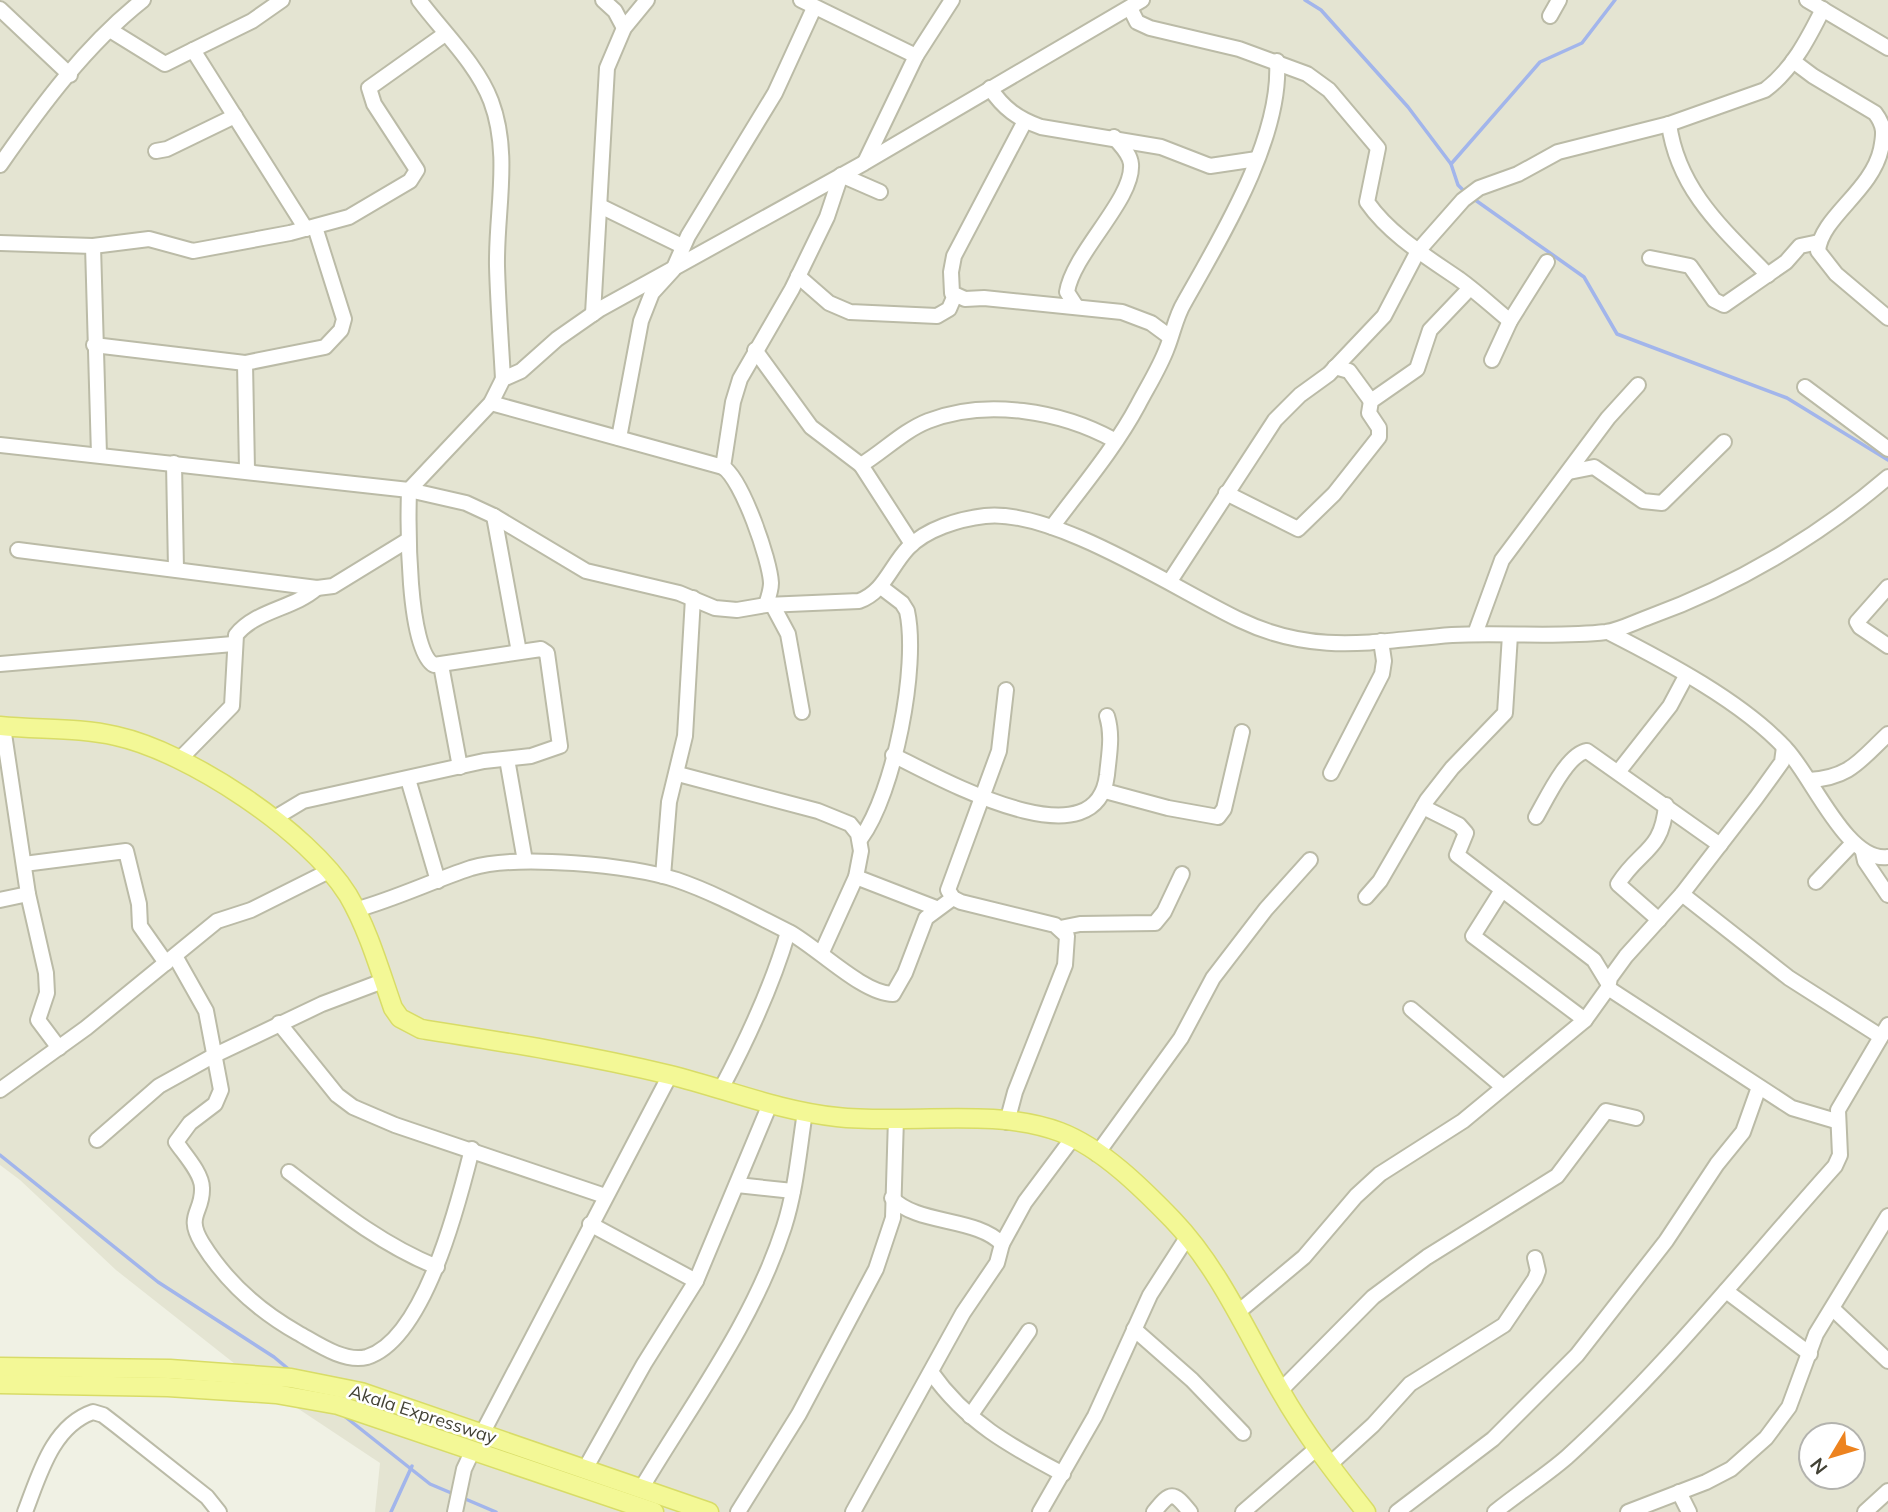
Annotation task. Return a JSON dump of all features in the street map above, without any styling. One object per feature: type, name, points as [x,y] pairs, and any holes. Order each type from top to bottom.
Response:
[{"type":"main road","points":[[1,727],[113,735],[181,758],[274,819],[316,853],[329,871],[355,910],[400,1018],[421,1029],[571,1053],[670,1075],[769,1104],[838,1118],[1007,1122],[1059,1132],[1072,1139],[1097,1154],[1139,1188],[1188,1237],[1237,1313],[1316,1449],[1366,1512]]},
{"type":"main road","name":"Akala Expressway","points":[[0,1367],[170,1369],[291,1378],[316,1392],[483,1432],[584,1469],[654,1512]]},
{"type":"main road","name":"Akala Expressway","points":[[0,1384],[168,1387],[276,1394],[316,1392],[352,1402],[473,1450],[615,1489],[641,1489],[709,1512]]},
{"type":"street","points":[[0,165],[41,107],[110,30],[142,0]]},
{"type":"street","points":[[110,30],[165,64],[252,21],[282,0]]},
{"type":"street","points":[[274,819],[303,801],[548,751],[561,743],[547,653],[541,649],[440,665],[430,663],[421,647],[408,540],[409,490],[491,403],[503,379],[497,264],[503,168],[491,101],[480,80],[419,0]]},
{"type":"street","points":[[603,0],[615,11],[624,28]]},
{"type":"street","points":[[593,314],[604,82],[612,51],[624,28],[647,0]]},
{"type":"street","points":[[864,163],[916,56],[952,0]]},
{"type":"street","points":[[1550,16],[1559,0]]},
{"type":"street","points":[[1809,1],[1888,47]]},
{"type":"street","points":[[619,438],[641,321],[652,293],[673,270],[682,246],[775,93],[808,4],[916,56]]},
{"type":"street","points":[[503,379],[521,371],[557,339],[593,314],[864,163],[1136,4],[1137,22],[1150,28],[1277,61],[1307,74],[1329,90],[1375,141],[1379,151],[1367,202],[1418,251],[1510,321]]},
{"type":"street","points":[[0,9],[70,75]]},
{"type":"street","points":[[1170,582],[1275,420],[1300,395],[1335,367],[1384,316],[1418,251],[1463,200],[1479,188],[1518,174],[1558,152],[1669,124],[1765,90],[1793,61],[1823,9]]},
{"type":"street","points":[[0,243],[93,246],[149,239],[193,251],[310,228],[349,217],[380,202],[416,174],[411,158],[374,104],[369,88],[445,34]]},
{"type":"street","points":[[94,345],[245,363],[325,347],[341,330],[342,306],[310,228],[193,50]]},
{"type":"street","points":[[1052,527],[1137,408],[1182,306],[1211,258],[1257,159],[1273,104],[1278,78],[1277,61]]},
{"type":"street","points":[[1793,61],[1875,113],[1882,122],[1884,133],[1880,172],[1816,247]]},
{"type":"street","points":[[990,88],[1000,104],[1025,121],[1080,135],[1114,137],[1161,147],[1210,166],[1257,159]]},
{"type":"street","points":[[156,151],[167,149],[235,116]]},
{"type":"street","points":[[1025,121],[954,256],[950,287],[955,295],[965,299],[1076,306],[1138,317],[1170,337]]},
{"type":"street","points":[[1669,124],[1672,151],[1695,197],[1768,275]]},
{"type":"street","points":[[1076,306],[1067,292],[1068,284],[1082,256],[1116,205],[1132,166],[1128,154],[1114,137]]},
{"type":"street","points":[[841,175],[880,192]]},
{"type":"street","points":[[723,467],[733,402],[755,350],[798,276],[827,217],[841,175]]},
{"type":"street","points":[[600,206],[682,246]]},
{"type":"street","points":[[93,246],[99,455]]},
{"type":"street","points":[[1650,258],[1689,266],[1714,300],[1724,305],[1768,275],[1800,246],[1816,247],[1836,274],[1888,318]]},
{"type":"street","points":[[1492,360],[1510,321],[1547,262]]},
{"type":"street","points":[[798,276],[830,303],[850,312],[937,316],[949,309],[955,295]]},
{"type":"street","points":[[1226,493],[1298,529],[1334,494],[1379,437],[1379,428],[1369,413],[1371,401],[1417,369],[1430,330],[1470,288]]},
{"type":"street","points":[[755,350],[811,427],[861,464],[912,544]]},
{"type":"street","points":[[245,363],[247,470]]},
{"type":"street","points":[[1335,367],[1349,371],[1371,401]]},
{"type":"street","points":[[1475,634],[1502,560],[1608,418],[1638,385]]},
{"type":"street","points":[[1805,387],[1888,449]]},
{"type":"street","points":[[491,403],[723,467],[732,472],[748,501],[771,584],[770,606],[788,635],[802,712]]},
{"type":"street","points":[[861,464],[927,421],[965,409],[1062,418],[1085,424],[1114,440]]},
{"type":"street","points":[[1569,472],[1594,467],[1643,501],[1662,503],[1724,442]]},
{"type":"street","points":[[0,445],[247,470],[409,490],[466,503],[494,516],[586,571],[726,609],[859,601],[873,596],[912,544],[955,521],[1013,515],[1052,527],[1170,582],[1240,620],[1296,642],[1381,641],[1475,634],[1608,632],[1689,602],[1765,563],[1853,506],[1888,477]]},
{"type":"street","points":[[174,463],[176,569]]},
{"type":"street","points":[[494,516],[519,652]]},
{"type":"street","points":[[18,550],[317,588],[333,586],[408,540]]},
{"type":"street","points":[[822,952],[856,877],[861,838],[881,802],[907,692],[909,620],[902,603],[881,587]]},
{"type":"street","points":[[1888,587],[1857,622],[1860,627],[1888,646]]},
{"type":"street","points":[[181,758],[232,706],[236,675],[233,644],[243,626],[301,601],[317,588]]},
{"type":"street","points":[[663,876],[668,802],[678,774],[685,736],[693,598]]},
{"type":"street","points":[[1608,632],[1742,709],[1809,780],[1858,847],[1888,895]]},
{"type":"street","points":[[1366,897],[1385,873],[1423,807],[1452,768],[1505,713],[1510,635]]},
{"type":"street","points":[[1331,773],[1382,674],[1384,661],[1381,641]]},
{"type":"street","points":[[0,664],[233,644]]},
{"type":"street","points":[[440,665],[460,767]]},
{"type":"street","points":[[1619,771],[1670,706],[1686,676]]},
{"type":"street","points":[[953,898],[948,884],[999,751],[1006,690]]},
{"type":"street","points":[[893,755],[982,798],[1024,810],[1068,814],[1087,810],[1105,791],[1112,731],[1107,716]]},
{"type":"street","points":[[1,727],[28,894],[46,973],[47,993],[38,1020],[59,1048]]},
{"type":"street","points":[[1105,791],[1168,808],[1218,817],[1224,809],[1242,732]]},
{"type":"street","points":[[1809,780],[1833,779],[1888,734]]},
{"type":"street","points":[[1536,817],[1567,765],[1580,752],[1587,751],[1619,771],[1720,845]]},
{"type":"street","points":[[1237,1313],[1304,1257],[1356,1196],[1380,1174],[1442,1136],[1585,1020],[1626,956],[1682,894],[1786,756]]},
{"type":"street","points":[[507,759],[525,861]]},
{"type":"street","points":[[678,774],[818,811],[850,824],[861,838]]},
{"type":"street","points":[[408,779],[438,881]]},
{"type":"street","points":[[1660,920],[1618,884],[1658,839],[1664,828],[1665,805]]},
{"type":"street","points":[[1423,807],[1459,825],[1466,837],[1457,855],[1594,960],[1608,985],[1792,1108],[1836,1121]]},
{"type":"street","points":[[1858,847],[1886,858],[1872,872]]},
{"type":"street","points":[[1816,882],[1858,847]]},
{"type":"street","points":[[24,864],[126,851],[139,904],[140,926],[170,959],[206,1011],[220,1097],[183,1130],[176,1142],[201,1181],[202,1190],[193,1215],[193,1226],[218,1266],[248,1297],[283,1325],[325,1348],[350,1357],[366,1357],[393,1338],[415,1308],[453,1229],[472,1149]]},
{"type":"street","points":[[1097,1154],[1181,1038],[1213,978],[1266,909],[1310,860]]},
{"type":"street","points":[[355,910],[472,868],[525,861],[562,862],[663,876],[705,892],[788,932],[822,952],[857,979],[893,994],[905,973],[921,928],[936,908],[953,898],[1047,922],[1060,928],[1067,936],[1065,965],[1014,1092],[1007,1122]]},
{"type":"street","points":[[0,1090],[59,1048],[217,921],[251,910],[329,871]]},
{"type":"street","points":[[1060,928],[1080,924],[1155,923],[1164,912],[1182,874]]},
{"type":"street","points":[[856,877],[936,908]]},
{"type":"street","points":[[1502,890],[1473,936],[1585,1020]]},
{"type":"street","points":[[0,900],[28,894]]},
{"type":"street","points":[[1494,1512],[1566,1457],[1675,1349],[1769,1238],[1835,1166],[1840,1155],[1836,1121],[1838,1110],[1884,1031],[1788,978],[1682,894]]},
{"type":"street","points":[[721,1089],[750,1035],[779,964],[788,932]]},
{"type":"street","points":[[97,1140],[159,1086],[279,1023],[383,981]]},
{"type":"street","points":[[1411,1009],[1503,1087]]},
{"type":"street","points":[[279,1023],[337,1095],[353,1107],[395,1125],[605,1196]]},
{"type":"street","points":[[483,1432],[670,1075]]},
{"type":"street","points":[[1397,1512],[1493,1439],[1569,1364],[1666,1241],[1717,1164],[1743,1132],[1759,1087]]},
{"type":"street","points":[[584,1469],[644,1364],[696,1281],[769,1104]]},
{"type":"street","points":[[1280,1391],[1373,1297],[1427,1257],[1557,1176],[1606,1111],[1636,1118]]},
{"type":"street","points":[[641,1489],[736,1336],[783,1230],[793,1191],[805,1112]]},
{"type":"street","points":[[738,1512],[799,1414],[876,1269],[894,1218],[892,1198],[896,1118]]},
{"type":"street","points":[[853,1512],[894,1433],[964,1313],[997,1263],[1003,1251],[1002,1244],[1026,1202],[1072,1139]]},
{"type":"street","points":[[289,1172],[380,1239],[407,1255],[437,1267]]},
{"type":"street","points":[[737,1185],[793,1191]]},
{"type":"street","points":[[892,1198],[919,1211],[985,1232],[1002,1244]]},
{"type":"street","points":[[1628,1512],[1731,1469],[1766,1438],[1790,1407],[1816,1334],[1888,1216]]},
{"type":"street","points":[[590,1224],[696,1281]]},
{"type":"street","points":[[1040,1512],[1095,1416],[1150,1295],[1188,1237]]},
{"type":"street","points":[[1329,1465],[1373,1425],[1410,1384],[1504,1325],[1535,1279],[1538,1271],[1535,1258]]},
{"type":"street","points":[[1726,1291],[1810,1354]]},
{"type":"street","points":[[1833,1309],[1888,1361]]},
{"type":"street","points":[[1134,1329],[1178,1366],[1243,1433]]},
{"type":"street","points":[[970,1416],[1029,1331]]},
{"type":"street","points":[[931,1373],[950,1400],[970,1416],[1024,1454],[1063,1474]]},
{"type":"street","points":[[24,1512],[51,1448],[69,1427],[93,1412],[103,1415],[116,1425],[215,1504],[219,1512]]},
{"type":"street","points":[[1243,1512],[1316,1449]]},
{"type":"street","points":[[456,1503],[473,1450]]},
{"type":"street","points":[[1865,1512],[1888,1491]]},
{"type":"street","points":[[1679,1492],[1689,1512]]},
{"type":"street","points":[[1154,1512],[1166,1497],[1171,1495],[1178,1497],[1190,1512]]},
{"type":"shaded area","points":[[0,0],[1888,0],[1888,1512],[375,1512],[380,1463],[258,1382],[116,1270],[20,1180],[0,1165]]},
{"type":"waterway","points":[[1305,0],[1321,10],[1408,107],[1451,164],[1458,185],[1465,192]]},
{"type":"waterway","points":[[1451,164],[1540,62],[1582,43],[1615,0]]},
{"type":"waterway","points":[[1471,197],[1584,277],[1617,334],[1787,398],[1888,460]]},
{"type":"waterway","points":[[0,1155],[158,1282],[274,1357],[292,1372]]},
{"type":"waterway","points":[[343,1415],[430,1484],[456,1495]]},
{"type":"waterway","points":[[391,1512],[412,1466]]},
{"type":"waterway","points":[[463,1498],[496,1512]]}]
